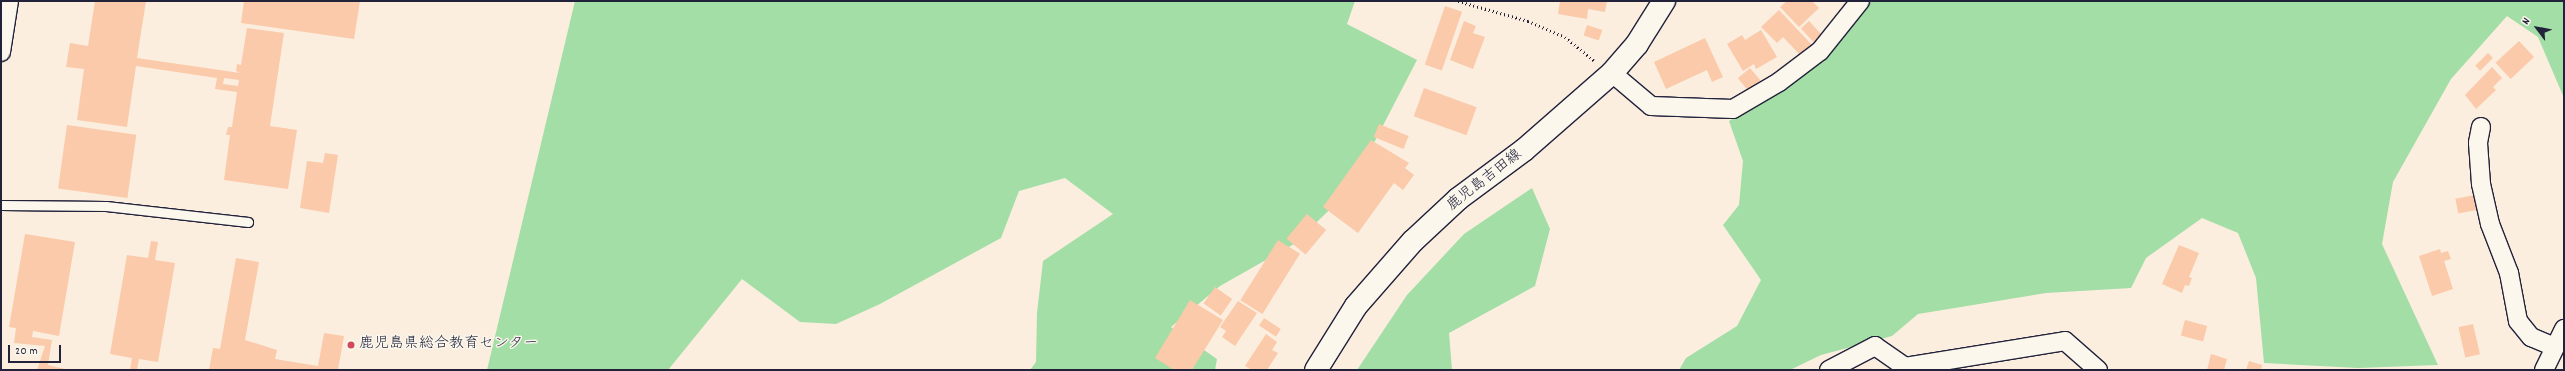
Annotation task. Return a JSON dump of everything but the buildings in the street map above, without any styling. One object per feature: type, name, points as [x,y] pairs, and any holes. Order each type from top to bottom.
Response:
[{"type":"main road","name":"鹿児島吉田線","points":[[1316,370],[1356,306],[1413,241],[1458,199],[1524,150],[1612,73],[1637,44],[1664,1]]},
{"type":"street","points":[[1,52],[9,1]]},
{"type":"street","points":[[1612,73],[1651,106],[1733,109],[1779,82],[1820,51],[1860,1]]},
{"type":"street","points":[[2481,127],[2478,143],[2481,184],[2490,224],[2509,274],[2518,321],[2532,337],[2554,347]]},
{"type":"street","points":[[2544,370],[2564,329]]},
{"type":"street","points":[[1829,370],[1875,346],[1905,366],[2065,341],[2098,370]]},
{"type":"lane","points":[[1,205],[106,206],[248,222]]},
{"type":"path","points":[[1458,1],[1528,21],[1565,38],[1612,73]]},
{"type":"green space","points":[[575,1],[1355,1],[1347,24],[1417,60],[1349,191],[1294,244],[1220,286],[1171,327],[1217,359],[1215,370],[1030,370],[1036,362],[1037,313],[1043,261],[1113,214],[1065,178],[1019,191],[1001,238],[880,304],[836,324],[800,322],[742,279],[668,370],[487,370]]},
{"type":"green space","points":[[1864,1],[2564,1],[2564,98],[2538,37],[2507,16],[2451,79],[2393,182],[2382,244],[2438,365],[2358,368],[2264,363],[2256,278],[2238,233],[2202,218],[2146,258],[2131,288],[2046,293],[1918,314],[1892,336],[1821,355],[1790,370],[1679,370],[1686,358],[1737,326],[1761,280],[1723,225],[1739,205],[1743,161],[1729,121],[1795,81]]},
{"type":"green space","points":[[1532,188],[1550,229],[1535,286],[1449,333],[1452,370],[1357,370],[1407,295],[1464,234]]},
{"type":"place","name":"鹿児島県総合教育センター","points":[[351,345]]}]
